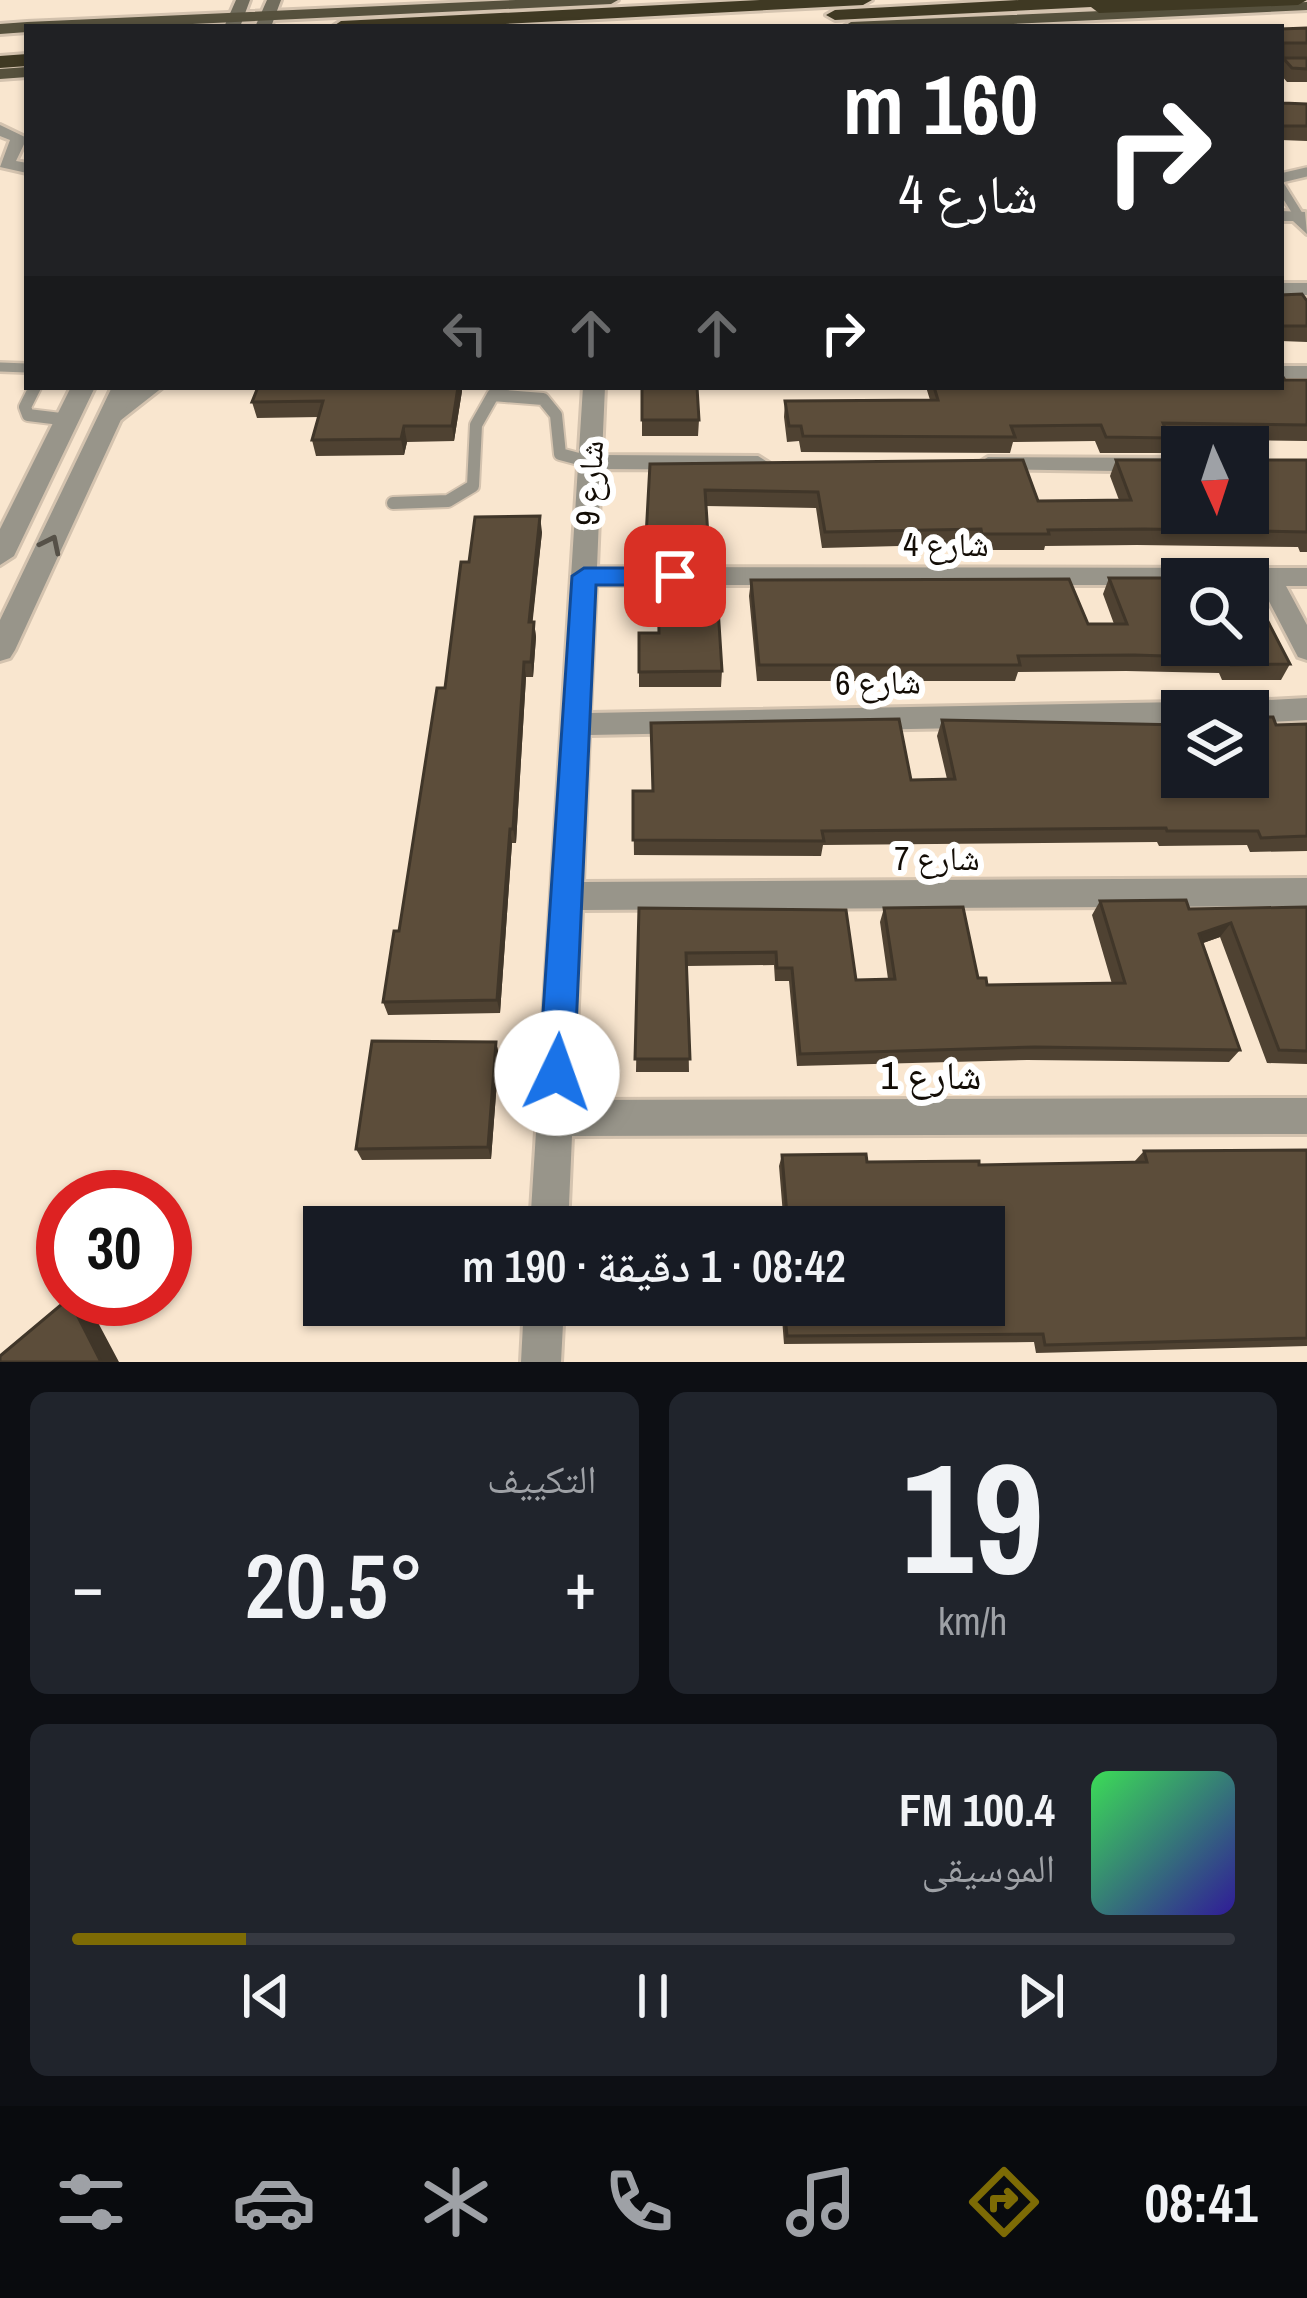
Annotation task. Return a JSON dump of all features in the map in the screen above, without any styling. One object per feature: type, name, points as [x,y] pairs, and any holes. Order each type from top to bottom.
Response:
[{"type":"highway","points":[[398,24],[863,0]]},
{"type":"highway","points":[[668,24],[1120,0]]},
{"type":"highway","points":[[1017,6],[1080,9],[1298,0]]},
{"type":"main road","points":[[97,23],[163,14],[203,0]]},
{"type":"main road","points":[[381,0],[469,5]]},
{"type":"main road","points":[[350,24],[382,14],[611,0]]},
{"type":"main road","points":[[83,24],[538,4]]},
{"type":"main road","points":[[916,24],[1307,6]]},
{"type":"street","points":[[0,130],[19,138],[21,149],[6,164],[24,167]]},
{"type":"street","points":[[0,556],[82,390]]},
{"type":"street","points":[[0,650],[123,390]]},
{"type":"street","points":[[113,415],[148,390]]},
{"type":"street","name":"شارع 9","points":[[550,1206],[594,390]]},
{"type":"street","points":[[590,462],[780,463]]},
{"type":"street","points":[[969,464],[1161,465]]},
{"type":"street","name":"شارع 4","points":[[584,576],[1161,577]]},
{"type":"street","points":[[1269,577],[1307,650]]},
{"type":"street","name":"شارع 4","points":[[1269,577],[1307,577]]},
{"type":"street","points":[[1269,711],[1307,709]]},
{"type":"street","name":"شارع 6","points":[[576,724],[1161,713]]},
{"type":"street","name":"شارع 7","points":[[566,896],[1307,892]]},
{"type":"street","name":"شارع 1","points":[[554,1118],[1307,1116]]},
{"type":"street","points":[[542,1362],[543,1326]]},
{"type":"lane","points":[[1284,190],[1296,220]]},
{"type":"lane","points":[[34,390],[25,407],[28,415],[69,420]]},
{"type":"lane","points":[[393,503],[448,501],[466,494],[476,478],[480,405],[509,390],[542,398],[553,406],[560,454],[590,462]]},
{"type":"building","points":[[1307,28],[1307,43],[1284,43],[1284,29]]},
{"type":"building","points":[[1284,58],[1307,58],[1307,69],[1292,68]]},
{"type":"building","points":[[1284,103],[1307,104],[1307,126],[1284,126]]},
{"type":"building","points":[[1302,294],[1307,301],[1307,326],[1284,326],[1284,295]]},
{"type":"building","points":[[1284,378],[1307,380],[1307,425],[1163,423],[1161,438],[1106,437],[1101,425],[1011,426],[1015,437],[803,436],[801,426],[789,426],[785,401],[938,400],[935,390],[1284,390]]},
{"type":"building","points":[[257,390],[458,390],[452,426],[404,426],[401,439],[312,440],[323,401],[252,402]]},
{"type":"building","points":[[642,390],[697,390],[699,420],[642,420]]},
{"type":"building","points":[[1023,460],[1038,501],[1131,500],[1116,460],[1161,460],[1161,529],[1048,530],[1049,534],[982,534],[981,529],[825,532],[818,492],[705,490],[708,536],[646,537],[650,464]]},
{"type":"building","points":[[1269,460],[1307,460],[1307,532],[1269,531]]},
{"type":"building","points":[[540,516],[529,622],[534,622],[531,662],[524,662],[497,1000],[383,1002],[394,931],[399,931],[437,688],[445,688],[461,562],[469,562],[475,517]]},
{"type":"building","points":[[658,576],[716,576],[722,671],[639,672],[639,633],[659,633]]},
{"type":"building","points":[[1109,578],[1161,578],[1161,656],[1018,656],[1020,665],[759,665],[751,580],[1069,579],[1088,624],[1127,624]]},
{"type":"building","points":[[1269,624],[1290,664],[1269,664]]},
{"type":"building","points":[[1269,717],[1276,725],[1307,724],[1307,836],[1261,838],[1258,831],[1166,828],[822,831],[824,841],[633,840],[633,791],[653,791],[651,723],[899,719],[911,780],[955,779],[942,720],[1161,725],[1161,798],[1269,798]]},
{"type":"building","points":[[1186,900],[1189,909],[1307,907],[1307,1051],[1279,1050],[1231,923],[1199,934],[1240,1050],[1035,1047],[800,1054],[792,968],[777,968],[776,952],[686,953],[690,1059],[635,1059],[639,908],[846,910],[856,980],[895,979],[884,908],[963,907],[978,978],[986,978],[987,985],[1125,983],[1100,901]]},
{"type":"building","points":[[372,1041],[496,1042],[488,1147],[356,1149]]},
{"type":"building","points":[[1307,1150],[1307,1338],[1045,1345],[1043,1334],[787,1336],[786,1326],[1005,1326],[1005,1206],[786,1206],[782,1155],[866,1154],[867,1162],[979,1161],[979,1165],[1147,1162],[1144,1151]]},
{"type":"building","points":[[36,1326],[82,1326],[101,1362],[0,1362],[0,1356]]},
{"type":"route","points":[[557,1073],[584,576],[675,576]]}]
